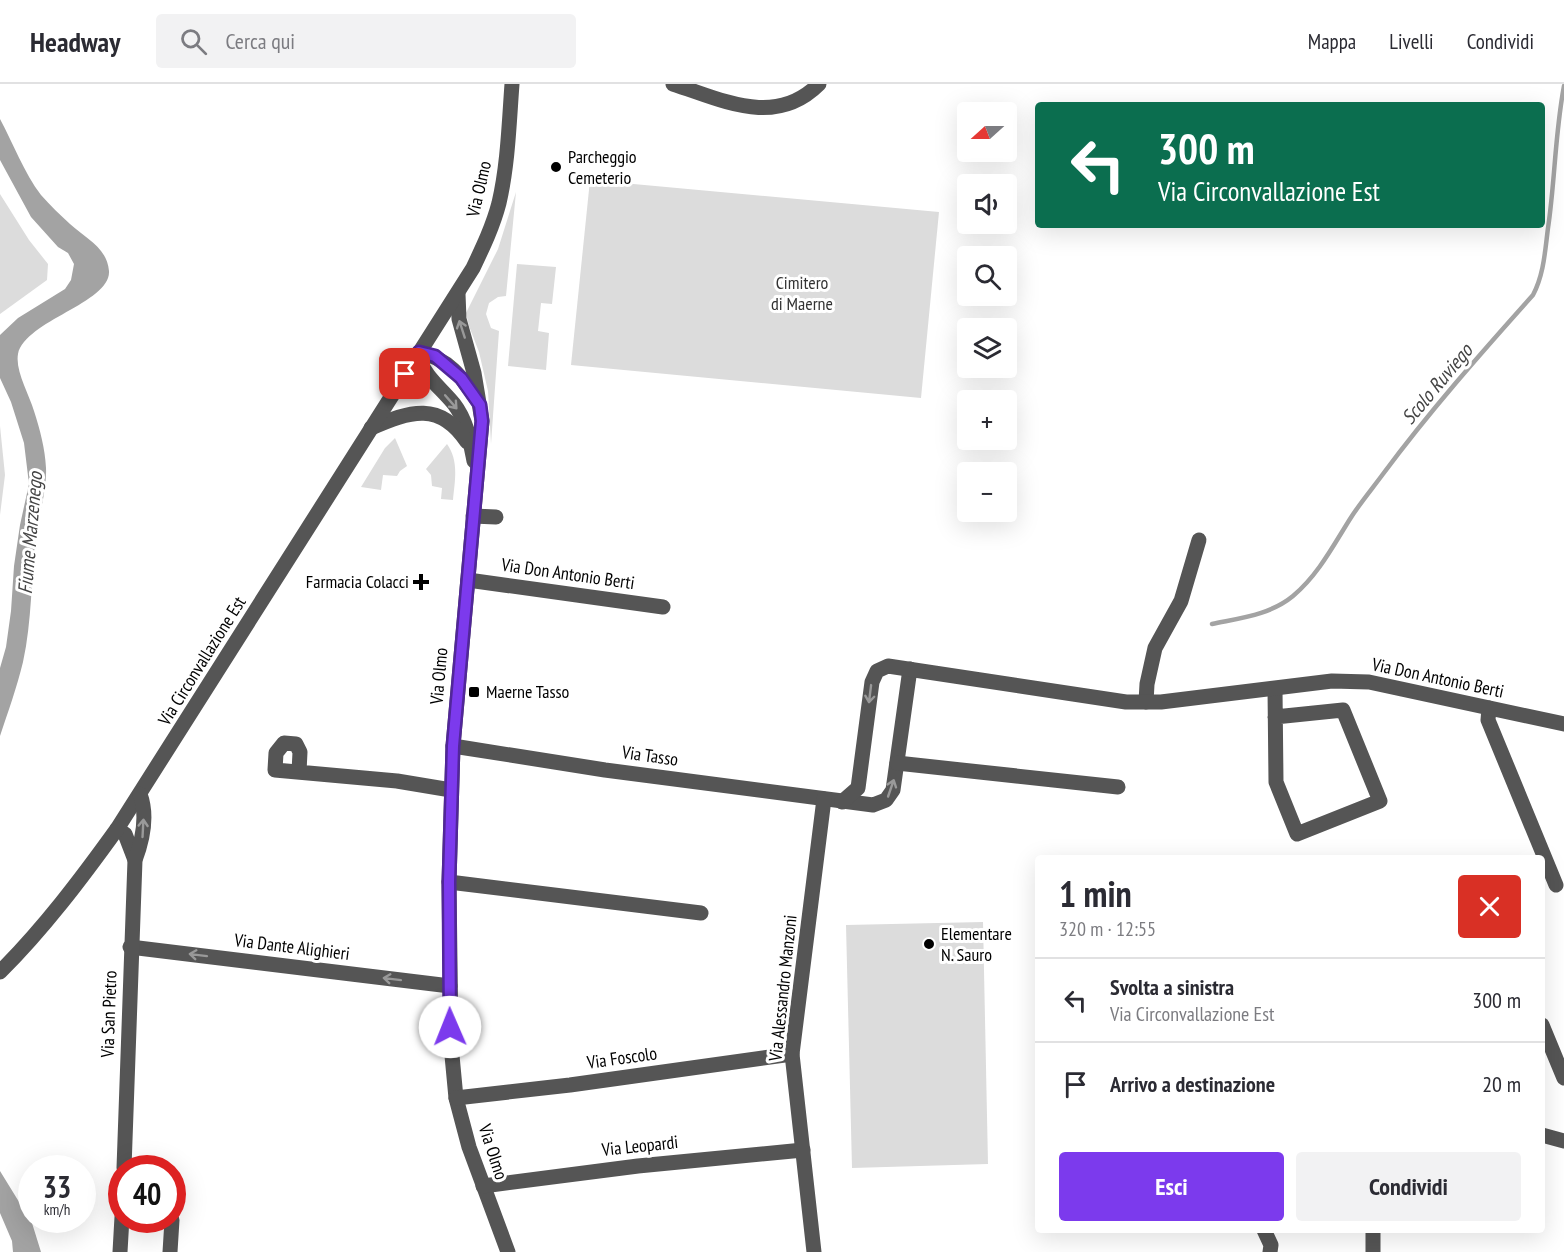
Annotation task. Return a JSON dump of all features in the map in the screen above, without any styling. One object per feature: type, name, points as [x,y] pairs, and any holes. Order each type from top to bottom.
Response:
[{"type":"street","name":"Via Olmo","points":[[477,473],[468,429],[454,404],[424,371],[418,354],[458,294],[487,239],[498,205],[506,166],[512,84]]},
{"type":"street","points":[[673,84],[737,104],[763,109],[789,104],[806,95],[819,84]]},
{"type":"street","name":"Via Olmo","points":[[458,294],[459,319],[480,405],[482,438],[453,746],[449,882],[451,1045],[456,1098],[469,1147],[508,1252]]},
{"type":"street","points":[[418,354],[435,356],[448,365],[461,378],[480,405]]},
{"type":"street","name":"Via Circonvallazione Est","points":[[0,972],[72,891],[117,829],[418,354]]},
{"type":"street","name":"Via Olmo","points":[[371,428],[396,417],[422,412],[433,413],[449,421],[460,431],[471,448]]},
{"type":"street","points":[[473,516],[496,517]]},
{"type":"street","points":[[842,802],[858,788],[872,682],[877,671],[888,666],[1112,701],[1153,702],[1147,684],[1155,648],[1181,602],[1199,540]]},
{"type":"street","name":"Via Don Antonio Berti","points":[[468,580],[663,607]]},
{"type":"street","name":"Via Tasso","points":[[453,746],[605,770],[873,805],[886,800],[893,790],[910,669]]},
{"type":"street","name":"Via Don Antonio Berti","points":[[1153,702],[1332,681],[1369,681],[1564,724]]},
{"type":"street","points":[[1275,689],[1275,717],[1276,782],[1297,834],[1380,801],[1343,710],[1275,717]]},
{"type":"street","points":[[1489,708],[1488,720],[1544,855]]},
{"type":"street","points":[[897,763],[1118,787]]},
{"type":"street","points":[[299,772],[397,781],[451,790]]},
{"type":"street","name":"Via San Pietro","points":[[124,1155],[130,947],[135,860],[143,839],[144,806],[140,794]]},
{"type":"street","name":"Via Alessandro Manzoni","points":[[814,1252],[792,1053],[824,799]]},
{"type":"street","name":"Via San Pietro","points":[[117,829],[125,834],[135,860]]},
{"type":"street","points":[[1545,858],[1556,885]]},
{"type":"street","points":[[449,882],[701,913]]},
{"type":"street","name":"Via Dante Alighieri","points":[[130,947],[450,986]]},
{"type":"street","points":[[1545,1032],[1564,1078]]},
{"type":"street","name":"Via Foscolo","points":[[456,1098],[570,1085],[792,1053]]},
{"type":"street","points":[[1545,1136],[1564,1141]]},
{"type":"street","name":"Via Leopardi","points":[[483,1186],[638,1166],[803,1150]]},
{"type":"street","points":[[120,1252],[121,1233]]},
{"type":"street","points":[[170,1252],[171,1233]]},
{"type":"street","points":[[1265,1233],[1270,1252]]},
{"type":"street","points":[[1372,1252],[1373,1233]]},
{"type":"green space","name":"Cimitero di Maerne","points":[[590,180],[939,212],[921,398],[571,365]]},
{"type":"green space","points":[[516,192],[506,296],[498,297],[489,303],[486,314],[491,328],[499,331],[491,444],[488,391],[479,352],[466,313],[498,249]]},
{"type":"green space","points":[[0,194],[29,240],[48,264],[47,280],[0,314]]},
{"type":"green space","points":[[517,264],[556,267],[552,304],[541,303],[538,331],[549,333],[546,370],[508,366]]},
{"type":"green space","points":[[0,426],[5,475],[0,515]]},
{"type":"green space","points":[[395,438],[407,466],[397,476],[383,475],[381,490],[361,487],[385,448]]},
{"type":"green space","points":[[447,444],[455,464],[453,500],[441,499],[442,488],[432,486],[431,475],[426,469]]},
{"type":"green space","points":[[983,922],[988,1164],[852,1168],[846,925]]},
{"type":"water","name":"Fiume Marzenego","points":[[0,119],[24,168],[41,195],[66,221],[100,249],[109,271],[106,282],[97,293],[36,331],[24,342],[18,354],[20,375],[42,439],[46,477],[36,536],[26,646],[18,681],[0,736],[0,668],[6,647],[14,566],[29,484],[24,443],[11,402],[0,378],[0,335],[18,318],[65,289],[71,280],[74,264],[68,253],[58,247],[31,217],[0,160]]},
{"type":"water","points":[[0,1171],[18,1200],[18,1233],[35,1233],[41,1252],[13,1252],[12,1241],[0,1213]]},
{"type":"waterway","name":"Scolo Ruviego","points":[[1212,624],[1265,612],[1275,608],[1302,588],[1324,560],[1362,502],[1419,428],[1533,295],[1540,279],[1545,254],[1564,86]]},
{"type":"place","name":"Parcheggio Cemeterio","points":[[556,167]]},
{"type":"place","name":"Farmacia Colacci","points":[[421,582]]},
{"type":"place","name":"Maerne Tasso","points":[[474,692]]},
{"type":"place","name":"Elementare N. Sauro","points":[[929,944]]},
{"type":"route","points":[[405,374],[419,352],[435,356],[461,378],[480,405],[482,421],[453,746],[449,882],[450,1027]]}]
